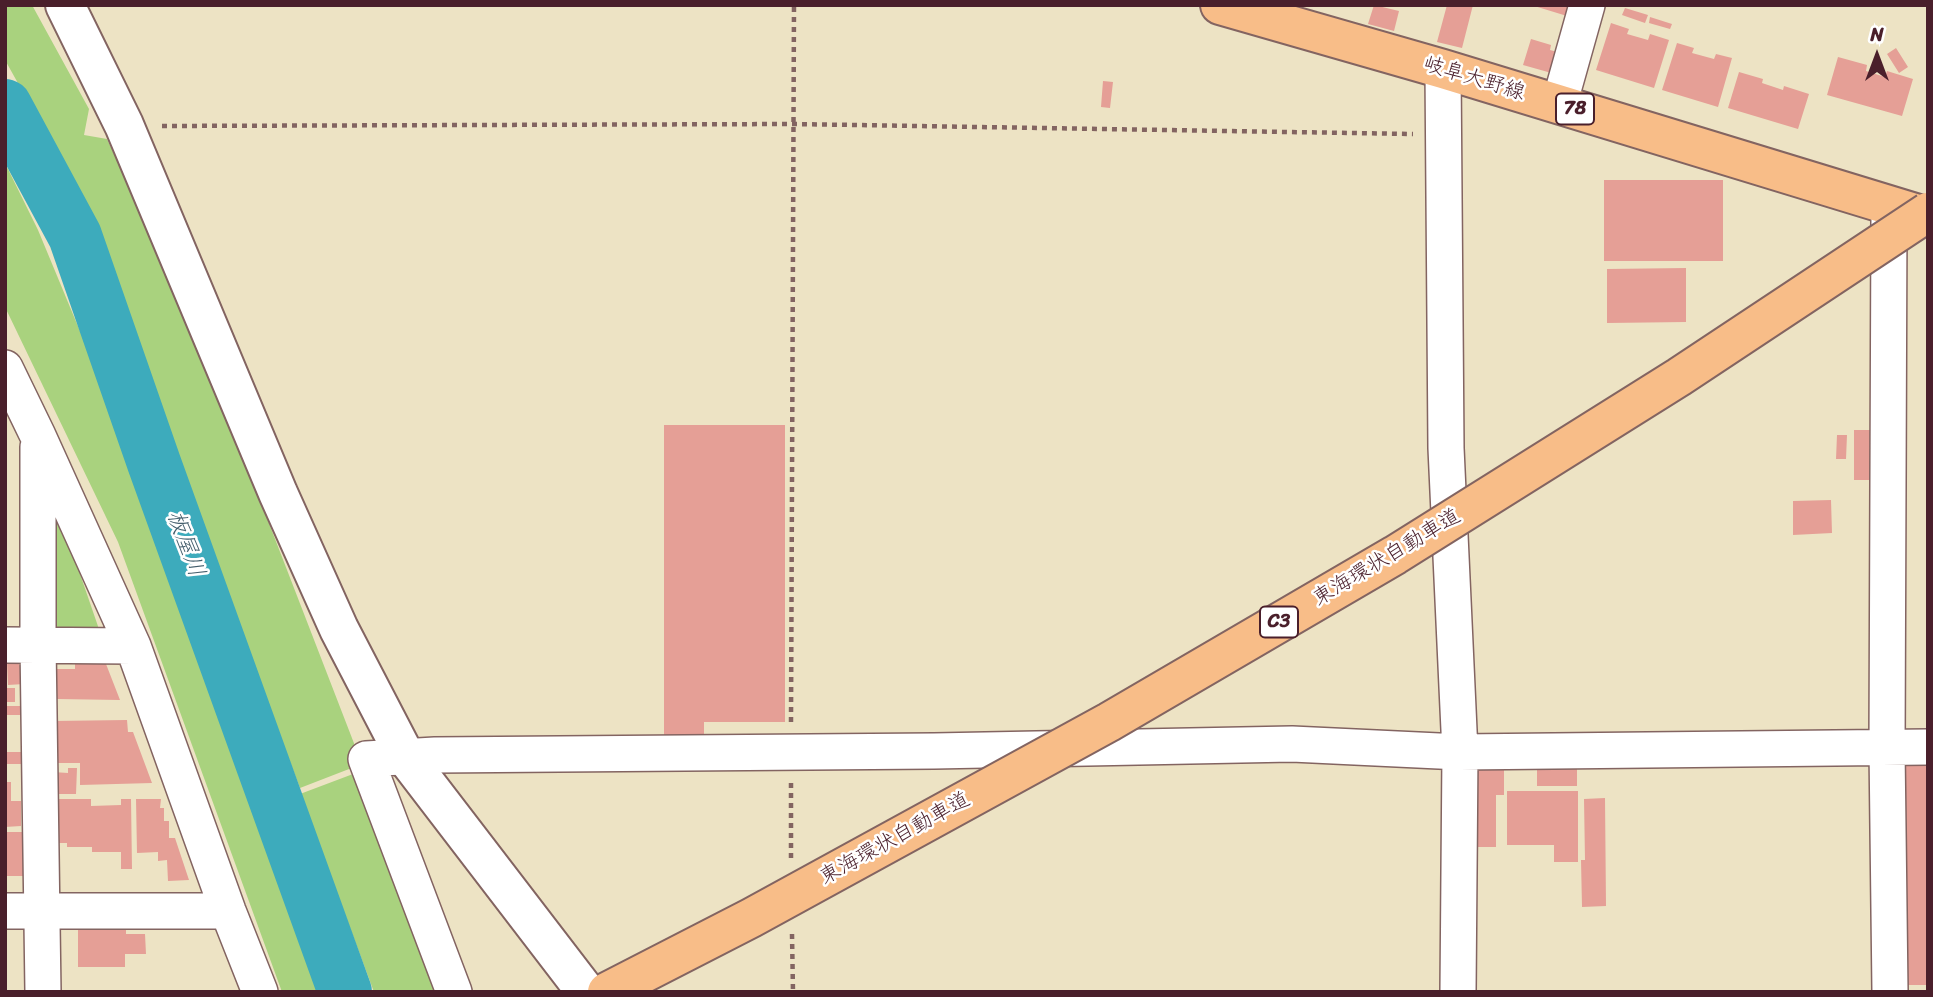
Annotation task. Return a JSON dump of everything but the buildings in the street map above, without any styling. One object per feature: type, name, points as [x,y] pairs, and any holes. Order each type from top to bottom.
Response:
[{"type":"main road","name":"岐阜大野線","points":[[1220,5],[1928,215]]},
{"type":"main road","name":"東海環状自動車道","points":[[607,992],[763,911],[1109,722],[1395,555],[1679,377],[1928,215]]},
{"type":"street","points":[[65,5],[124,125],[278,493],[339,628],[405,756],[586,992]]},
{"type":"street","points":[[1559,104],[1587,5]]},
{"type":"street","points":[[1443,69],[1446,448],[1460,752],[1458,992]]},
{"type":"street","points":[[1889,205],[1887,748],[1890,992]]},
{"type":"street","points":[[5,369],[133,646],[228,911],[260,992]]},
{"type":"street","points":[[38,436],[22,645],[42,912],[43,992]]},
{"type":"street","points":[[22,645],[133,646]]},
{"type":"street","points":[[454,992],[366,759],[405,756],[1292,744],[1460,752],[1928,747]]},
{"type":"street","points":[[5,911],[228,911]]},
{"type":"path","points":[[790,752],[794,5]]},
{"type":"path","points":[[124,125],[793,124],[1442,135]]},
{"type":"green space","points":[[5,5],[32,5],[89,109],[84,135],[107,139],[185,306],[362,764],[300,788],[56,151],[5,60]]},
{"type":"green space","points":[[5,163],[38,230],[163,531],[331,992],[282,992],[118,542],[5,307]]},
{"type":"green space","points":[[57,507],[101,635],[49,636],[49,519]]},
{"type":"green space","points":[[361,771],[446,992],[374,992],[300,794]]},
{"type":"waterway","name":"板屋川","points":[[5,106],[75,236],[345,992]]}]
